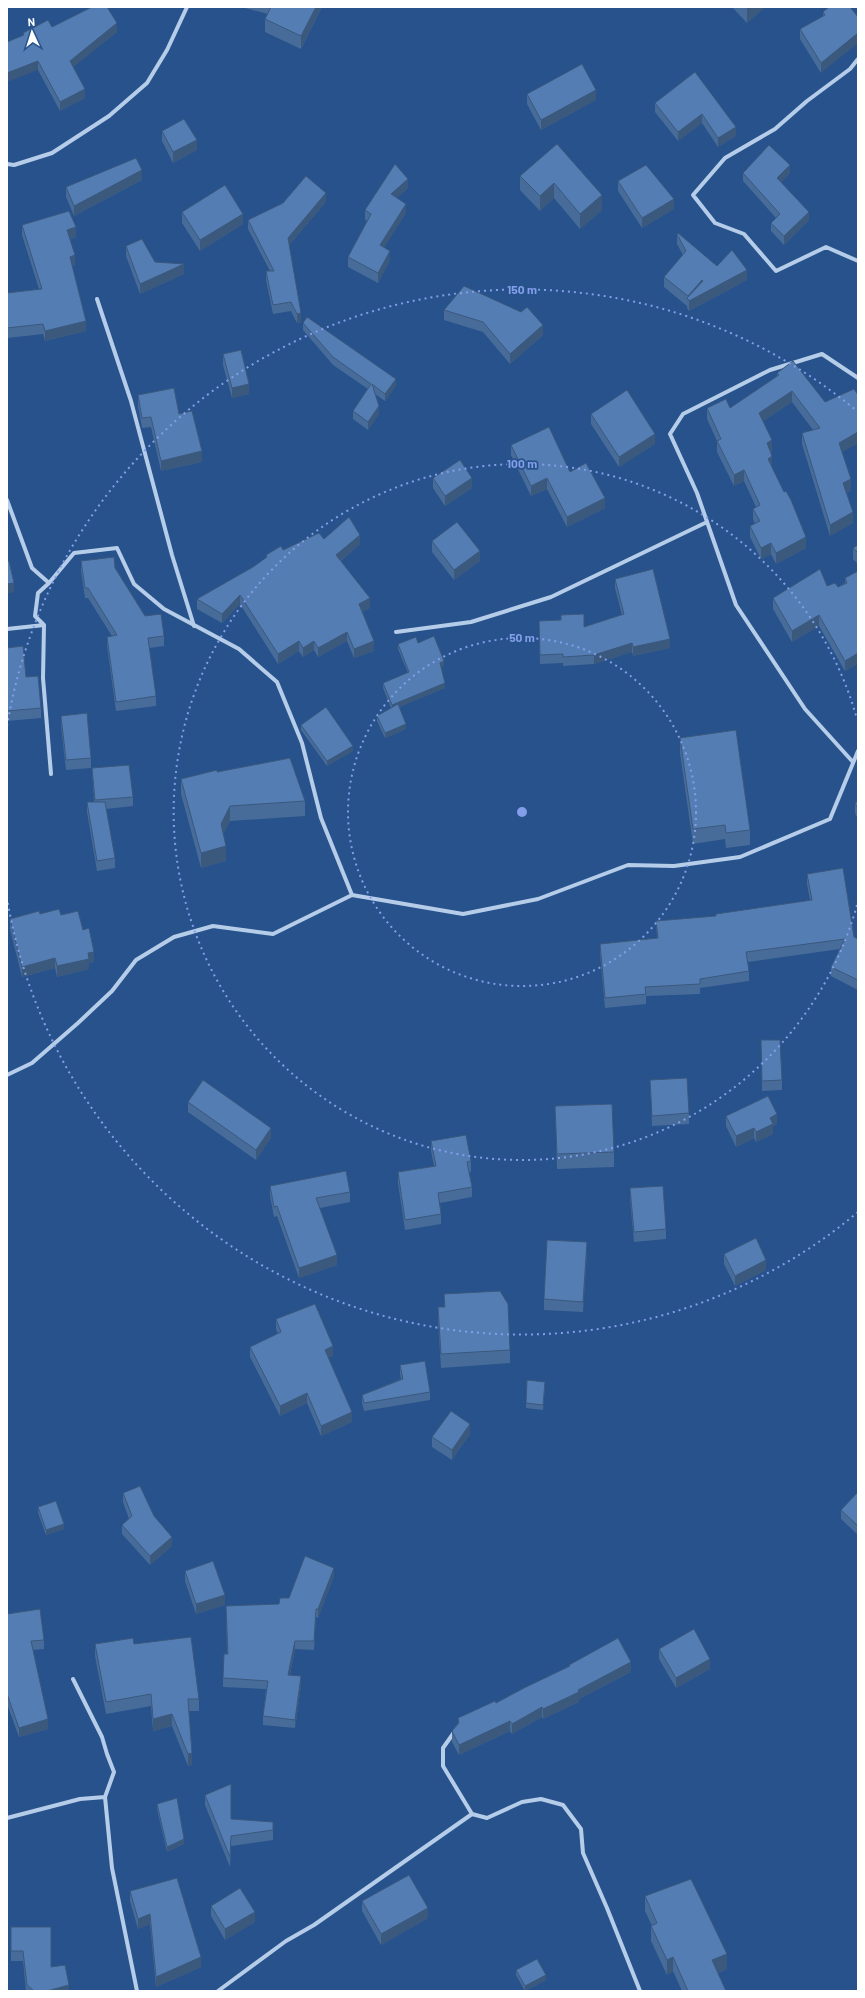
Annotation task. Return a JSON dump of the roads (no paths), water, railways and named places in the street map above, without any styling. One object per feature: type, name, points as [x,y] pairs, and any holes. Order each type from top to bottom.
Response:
[{"type":"street","points":[[7,164],[14,164],[52,153],[109,116],[142,88],[147,83],[167,50],[187,7]]},
{"type":"street","points":[[858,59],[850,69],[807,101],[775,129],[725,158],[693,195],[715,223],[744,234],[776,271],[826,247],[858,260]]},
{"type":"street","points":[[97,299],[131,401],[172,555],[194,626]]},
{"type":"street","points":[[852,762],[805,709],[736,605],[697,493],[670,434],[683,414],[770,370],[822,354],[858,378]]},
{"type":"street","points":[[7,500],[32,568],[49,582]]},
{"type":"street","points":[[396,632],[471,622],[551,597],[707,522]]},
{"type":"street","points":[[51,774],[43,678],[44,624],[35,616],[38,593],[74,553],[117,548],[134,584],[164,609],[239,649],[277,682],[302,743],[321,818],[352,895]]},
{"type":"street","points":[[7,630],[44,624]]},
{"type":"street","points":[[7,1075],[32,1063],[112,991],[136,960],[174,937],[213,926],[272,934],[352,895],[463,914],[538,899],[628,865],[674,866],[740,857],[830,819],[843,790],[852,762],[858,751]]},
{"type":"street","points":[[73,1678],[102,1737],[114,1772],[105,1796],[112,1868],[136,1991]]},
{"type":"street","points":[[456,1731],[443,1748],[443,1766],[472,1814],[487,1818],[522,1802],[541,1799],[563,1805],[581,1829],[583,1852],[640,1991]]},
{"type":"street","points":[[7,1818],[80,1799],[105,1796]]},
{"type":"street","points":[[218,1991],[286,1941],[314,1924],[472,1814]]}]
